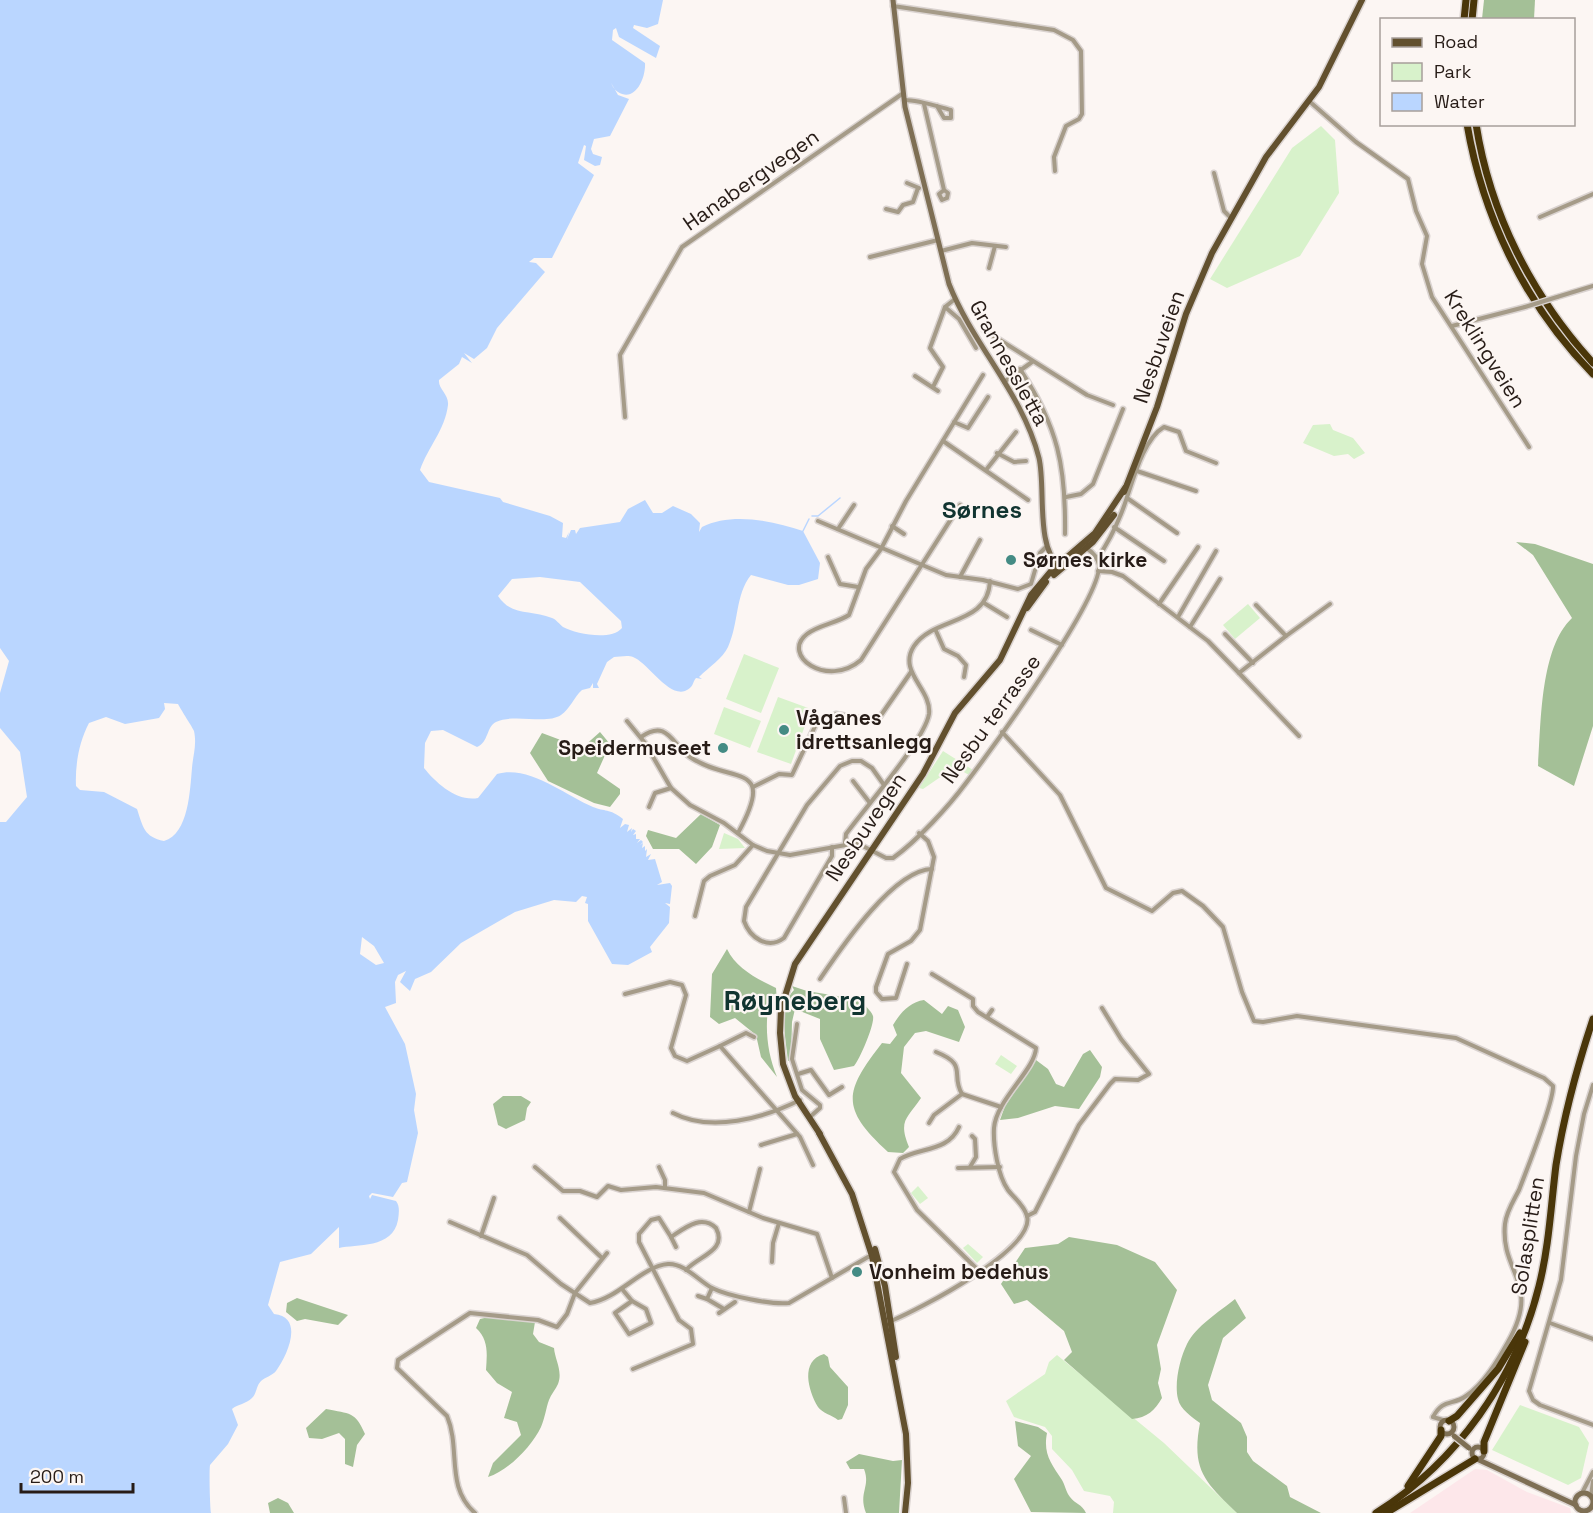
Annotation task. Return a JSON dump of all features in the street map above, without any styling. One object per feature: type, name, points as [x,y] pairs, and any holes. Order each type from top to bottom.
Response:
[{"type":"highway","points":[[1464,18],[1466,0]]},
{"type":"highway","points":[[1472,18],[1474,0]]},
{"type":"highway","points":[[1467,126],[1484,193],[1506,249],[1547,319],[1593,374]]},
{"type":"highway","points":[[1476,126],[1493,196],[1516,252],[1552,313],[1593,361]]},
{"type":"highway","points":[[1585,366],[1593,380]]},
{"type":"highway","name":"Solasplitten","points":[[1376,1513],[1430,1472],[1475,1422],[1510,1365],[1536,1298],[1565,1119],[1593,1019]]},
{"type":"highway","name":"Solasplitten","points":[[1385,1513],[1432,1475],[1461,1444],[1500,1393],[1525,1342],[1544,1285],[1571,1109],[1593,1032]]},
{"type":"highway","points":[[1448,1421],[1457,1416],[1505,1360],[1536,1298]]},
{"type":"highway","points":[[1484,1452],[1484,1442],[1525,1342]]},
{"type":"highway","points":[[1376,1513],[1415,1478],[1441,1436],[1441,1429]]},
{"type":"highway","points":[[1385,1513],[1473,1452]]},
{"type":"main road","name":"Nesbuveien","points":[[1125,488],[1157,407],[1192,300],[1230,218],[1266,157],[1309,101],[1328,70],[1362,0]]},
{"type":"main road","name":"Grannessletta","points":[[893,3],[903,97],[921,187],[955,299],[1003,380],[1026,423],[1036,448],[1043,483],[1044,532],[1049,547]]},
{"type":"main road","name":"Nesbuvegen","points":[[820,1134],[799,1100],[783,1058],[780,1018],[789,977],[804,948],[929,763],[955,713],[1000,660],[1035,596],[1061,565],[1085,548],[1125,488]]},
{"type":"main road","points":[[1049,547],[1061,565]]},
{"type":"main road","name":"Nesbuvegen","points":[[799,1100],[848,1185],[862,1218],[874,1258],[888,1318],[903,1417],[908,1483],[905,1513]]},
{"type":"main road","points":[[1454,1433],[1441,1429],[1448,1421],[1454,1433],[1473,1452],[1510,1474],[1561,1496],[1582,1510],[1592,1507],[1592,1498],[1580,1494],[1561,1496]]},
{"type":"main road","points":[[1473,1452],[1479,1447],[1510,1474]]},
{"type":"main road","points":[[1473,1452],[1484,1452]]},
{"type":"main road","points":[[1576,1505],[1580,1494]]},
{"type":"street","points":[[893,3],[1036,27],[1060,33],[1076,42],[1081,51],[1082,114],[1079,119],[1066,126],[1054,157],[1055,171]]},
{"type":"street","points":[[903,97],[921,104],[937,106]]},
{"type":"street","name":"Hanabergvegen","points":[[625,417],[620,355],[682,247],[903,97]]},
{"type":"street","name":"Kreklingveien","points":[[1309,101],[1356,142],[1408,179],[1416,211],[1428,238],[1422,262],[1432,297],[1529,447]]},
{"type":"street","points":[[905,107],[921,104]]},
{"type":"street","points":[[921,104],[944,190]]},
{"type":"street","points":[[1214,173],[1224,211],[1230,218]]},
{"type":"street","points":[[886,208],[898,212],[903,205],[913,202],[921,187],[907,183]]},
{"type":"street","points":[[1540,217],[1593,194]]},
{"type":"street","points":[[870,257],[938,240]]},
{"type":"street","points":[[940,252],[972,243],[1005,247]]},
{"type":"street","points":[[989,268],[995,246]]},
{"type":"street","points":[[1452,326],[1593,286]]},
{"type":"street","name":"Grannessletta","points":[[933,387],[942,364],[930,348],[945,307],[955,299]]},
{"type":"street","name":"Grannessletta","points":[[945,307],[959,319],[976,348]]},
{"type":"street","points":[[984,330],[1087,395],[1113,405]]},
{"type":"street","points":[[1003,380],[1032,362]]},
{"type":"street","points":[[1020,369],[1038,398],[1053,431],[1062,461],[1066,497],[1065,534]]},
{"type":"street","points":[[915,375],[938,391]]},
{"type":"street","points":[[960,506],[861,660],[854,666],[838,672],[817,670],[809,666],[801,653],[802,639],[808,633],[849,615],[866,569],[881,549],[892,526],[983,375]]},
{"type":"street","points":[[954,422],[968,428],[988,397]]},
{"type":"street","points":[[1066,497],[1082,494],[1093,484],[1123,409]]},
{"type":"street","points":[[1085,548],[1097,559],[1114,527],[1150,441],[1164,427],[1180,434],[1186,451],[1216,463]]},
{"type":"street","points":[[986,470],[1016,432]]},
{"type":"street","points":[[943,441],[1028,500]]},
{"type":"street","points":[[998,453],[1014,462],[1026,461]]},
{"type":"street","points":[[1137,471],[1196,491]]},
{"type":"street","points":[[1127,498],[1177,533]]},
{"type":"street","points":[[838,529],[855,506]]},
{"type":"street","points":[[818,521],[946,575],[990,581],[1018,589],[1028,587],[1032,582],[1040,553],[1049,547]]},
{"type":"street","points":[[892,526],[904,534]]},
{"type":"street","points":[[1114,527],[1164,561]]},
{"type":"street","points":[[960,577],[980,540]]},
{"type":"street","points":[[1159,604],[1198,547]]},
{"type":"street","points":[[1178,616],[1216,551]]},
{"type":"street","points":[[828,557],[840,584],[858,587]]},
{"type":"street","name":"Nesbu terrasse","points":[[870,848],[886,858],[893,858],[965,784],[1062,645],[1084,606],[1098,571],[1097,559]]},
{"type":"street","points":[[1098,571],[1117,573],[1178,616],[1208,641],[1299,736]]},
{"type":"street","points":[[1190,627],[1220,579]]},
{"type":"street","points":[[845,843],[846,834],[920,734],[928,716],[927,701],[910,672],[910,658],[915,645],[936,631],[972,614],[984,603],[990,581]]},
{"type":"street","points":[[984,603],[1007,616]]},
{"type":"street","points":[[1239,673],[1330,604]]},
{"type":"street","points":[[1256,605],[1286,636]]},
{"type":"street","points":[[1031,630],[1062,645]]},
{"type":"street","points":[[936,631],[944,649],[958,656],[966,664],[964,677]]},
{"type":"street","points":[[1225,634],[1253,663]]},
{"type":"street","points":[[836,714],[878,721],[910,672]]},
{"type":"street","points":[[753,787],[779,774],[792,775],[818,720]]},
{"type":"street","points":[[627,721],[641,737],[671,788],[690,805],[738,833],[753,845],[779,854],[802,855],[845,843],[857,843],[870,848]]},
{"type":"street","points":[[641,737],[648,732],[662,731],[674,739],[692,759],[733,772],[746,779],[753,787],[755,798],[738,833]]},
{"type":"street","points":[[1002,732],[1059,795],[1106,888],[1152,911],[1173,893],[1182,891],[1203,906],[1221,924],[1242,992],[1254,1021],[1263,1022],[1297,1016],[1456,1038],[1544,1078],[1553,1086],[1523,1180],[1505,1223],[1508,1246],[1523,1298],[1518,1322],[1500,1356],[1477,1386],[1464,1398],[1440,1406],[1433,1417]]},
{"type":"street","points":[[832,847],[832,856],[784,938],[768,943],[751,934],[744,914],[751,896],[779,854],[807,805],[840,766],[852,761],[861,761],[872,768],[884,784]]},
{"type":"street","points":[[853,781],[870,803]]},
{"type":"street","points":[[649,807],[655,793],[671,788]]},
{"type":"street","points":[[907,964],[896,998],[882,999],[876,992],[882,965],[888,954],[911,941],[920,930],[932,869],[933,849],[919,833]]},
{"type":"street","points":[[695,916],[704,881],[735,865],[753,845]]},
{"type":"street","points":[[820,979],[857,926],[895,885],[913,874],[932,869]]},
{"type":"street","points":[[888,1318],[902,1315],[980,1272],[1021,1237],[1028,1226],[1027,1216],[1007,1188],[1000,1167],[994,1133],[1001,1107],[1036,1052],[1035,1046],[975,1009],[973,999],[932,974]]},
{"type":"street","points":[[625,994],[670,982],[679,983],[686,995],[671,1048],[675,1056],[687,1061],[746,1033],[754,1037]]},
{"type":"street","points":[[1027,1216],[1035,1212],[1079,1125],[1110,1084],[1115,1079],[1138,1080],[1149,1074],[1121,1039],[1102,1008]]},
{"type":"street","points":[[987,1017],[992,1010]]},
{"type":"street","points":[[797,1024],[792,1059],[802,1090],[820,1105],[820,1108],[810,1116]]},
{"type":"street","points":[[720,1046],[798,1134],[813,1165]]},
{"type":"street","points":[[936,1052],[951,1059],[956,1066],[962,1094]]},
{"type":"street","points":[[798,1074],[811,1070],[815,1072],[829,1095],[843,1087]]},
{"type":"street","points":[[1592,1424],[1540,1405],[1530,1396],[1529,1386],[1550,1323],[1561,1280],[1576,1156],[1593,1085]]},
{"type":"street","points":[[962,1094],[1001,1107]]},
{"type":"street","points":[[929,1123],[934,1115],[962,1094]]},
{"type":"street","points":[[673,1113],[691,1120],[715,1122],[760,1117],[777,1112],[799,1100]]},
{"type":"street","points":[[959,1127],[953,1137],[937,1148],[902,1157],[894,1172],[917,1210],[980,1272]]},
{"type":"street","points":[[761,1145],[798,1134]]},
{"type":"street","points":[[970,1167],[976,1153],[975,1138],[972,1136]]},
{"type":"street","points":[[535,1167],[552,1184],[568,1193],[580,1191],[594,1197],[608,1186],[621,1190],[665,1188],[704,1193],[748,1212],[817,1234],[832,1278]]},
{"type":"street","points":[[659,1167],[665,1180],[665,1188]]},
{"type":"street","points":[[958,1168],[1000,1167]]},
{"type":"street","points":[[748,1212],[760,1168]]},
{"type":"street","points":[[482,1236],[494,1198]]},
{"type":"street","points":[[560,1218],[602,1258]]},
{"type":"street","points":[[633,1369],[693,1344],[691,1329],[679,1320],[639,1242],[639,1234],[647,1223],[657,1218],[676,1247]]},
{"type":"street","points":[[450,1222],[528,1255],[575,1293],[591,1302],[604,1299],[653,1270],[670,1264],[686,1270],[712,1288],[782,1304],[789,1303],[861,1262],[874,1258]]},
{"type":"street","points":[[670,1237],[699,1222],[709,1222],[718,1230],[717,1247],[696,1260],[686,1270]]},
{"type":"street","points":[[772,1262],[773,1243],[779,1223]]},
{"type":"street","points":[[475,1513],[467,1506],[457,1486],[451,1425],[447,1416],[426,1393],[408,1380],[396,1363],[457,1319],[470,1313],[538,1320],[557,1327],[567,1314],[575,1293],[607,1253]]},
{"type":"street","points":[[707,1299],[712,1288]]},
{"type":"street","points":[[622,1289],[632,1301],[646,1309],[651,1323],[629,1334],[615,1313],[632,1301]]},
{"type":"street","points":[[698,1296],[724,1309]]},
{"type":"street","points":[[719,1313],[735,1302]]},
{"type":"street","points":[[1550,1323],[1593,1339]]},
{"type":"street","points":[[1433,1417],[1448,1421]]},
{"type":"street","points":[[1433,1417],[1441,1429]]},
{"type":"street","points":[[1580,1494],[1593,1472]]},
{"type":"street","points":[[1592,1498],[1593,1481]]},
{"type":"street","points":[[844,1498],[846,1513]]},
{"type":"shaded area","points":[[1475,1469],[1487,1470],[1527,1492],[1570,1508],[1571,1513],[1410,1513]]},
{"type":"green space","points":[[1484,0],[1535,0],[1534,18],[1482,18]]},
{"type":"green space","points":[[1321,126],[1335,140],[1339,193],[1300,256],[1227,288],[1210,279],[1292,148]]},
{"type":"green space","points":[[1330,424],[1333,430],[1353,438],[1365,453],[1354,459],[1348,454],[1334,456],[1303,443],[1313,425]]},
{"type":"green space","points":[[1516,542],[1535,544],[1593,564],[1593,726],[1574,786],[1538,766],[1544,688],[1548,667],[1561,631],[1572,618],[1533,555]]},
{"type":"green space","points":[[1248,604],[1260,618],[1235,639],[1223,625]]},
{"type":"green space","points":[[744,654],[779,668],[761,713],[726,699]]},
{"type":"green space","name":"Våganes idrettsanlegg","points":[[778,697],[811,709],[791,764],[757,752]]},
{"type":"green space","points":[[724,707],[761,721],[750,748],[714,734]]},
{"type":"green space","points":[[600,732],[610,744],[597,773],[620,789],[620,794],[610,807],[594,803],[548,781],[530,753],[542,733],[582,748]]},
{"type":"green space","points":[[943,751],[973,770],[969,775],[955,767],[923,789],[919,788]]},
{"type":"green space","points":[[701,814],[720,825],[712,847],[696,864],[679,849],[653,849],[646,836],[648,830],[676,838]]},
{"type":"green space","points":[[724,833],[738,839],[745,848],[719,849]]},
{"type":"green space","points":[[727,949],[741,967],[776,988],[777,1002],[768,1009],[767,1026],[769,1052],[777,1077],[761,1057],[756,1035],[735,1018],[719,1024],[710,1017],[712,974]]},
{"type":"green space","points":[[792,986],[807,991],[862,1000],[872,1014],[873,1020],[854,1066],[834,1070],[820,1039],[820,1019],[795,1009],[792,1022],[791,1060],[788,1061],[785,1014],[789,997],[794,990]]},
{"type":"green space","points":[[924,1000],[942,1014],[948,1006],[958,1010],[965,1027],[959,1042],[926,1031],[915,1033],[904,1047],[901,1073],[921,1098],[904,1125],[909,1147],[903,1153],[888,1152],[861,1123],[855,1111],[853,1099],[855,1087],[869,1060],[882,1043],[890,1044],[897,1035],[893,1025],[899,1016],[910,1006]]},
{"type":"green space","points":[[1090,1050],[1102,1067],[1100,1077],[1079,1109],[1055,1106],[1018,1118],[1000,1120],[1005,1106],[1036,1060],[1048,1069],[1056,1084],[1064,1087],[1083,1054]]},
{"type":"green space","points":[[1001,1055],[1017,1066],[1011,1074],[995,1064]]},
{"type":"green space","points":[[503,1096],[521,1096],[531,1102],[527,1108],[525,1120],[506,1129],[498,1125],[493,1104]]},
{"type":"green space","points":[[918,1186],[928,1198],[920,1204],[911,1193]]},
{"type":"green space","points":[[1069,1237],[1117,1245],[1155,1262],[1177,1290],[1157,1345],[1161,1369],[1158,1383],[1162,1398],[1153,1410],[1142,1417],[1132,1419],[1064,1360],[1072,1352],[1064,1331],[1027,1300],[1014,1304],[1001,1284],[1025,1248],[1058,1244]]},
{"type":"green space","points":[[968,1244],[983,1257],[977,1263],[963,1248]]},
{"type":"green space","points":[[297,1298],[348,1315],[338,1325],[305,1319],[297,1321],[286,1312],[287,1303]]},
{"type":"green space","points":[[1235,1299],[1246,1318],[1223,1338],[1208,1385],[1212,1400],[1241,1423],[1247,1437],[1247,1452],[1253,1461],[1287,1486],[1290,1497],[1321,1513],[1237,1513],[1216,1492],[1203,1474],[1197,1453],[1200,1423],[1179,1403],[1178,1371],[1184,1350],[1191,1337]]},
{"type":"green space","points":[[489,1317],[535,1322],[533,1334],[539,1342],[554,1348],[560,1375],[549,1400],[544,1420],[532,1442],[511,1464],[488,1477],[493,1463],[521,1435],[517,1422],[504,1418],[512,1392],[497,1383],[486,1370],[485,1342],[476,1328],[480,1319]]},
{"type":"green space","points":[[824,1354],[828,1357],[830,1367],[848,1387],[848,1405],[842,1419],[838,1420],[818,1407],[809,1385],[809,1369],[816,1358]]},
{"type":"green space","points":[[1057,1355],[1164,1443],[1237,1513],[1113,1513],[1114,1502],[1110,1496],[1084,1491],[1072,1470],[1052,1449],[1052,1436],[1045,1427],[1014,1417],[1006,1401],[1045,1374],[1049,1362]]},
{"type":"green space","points":[[1520,1405],[1579,1427],[1589,1443],[1581,1478],[1568,1485],[1492,1450]]},
{"type":"green space","points":[[326,1409],[355,1417],[365,1434],[357,1445],[353,1467],[345,1464],[345,1439],[339,1433],[322,1439],[309,1438],[306,1428]]},
{"type":"green space","points":[[1015,1421],[1038,1427],[1047,1433],[1046,1447],[1051,1463],[1069,1495],[1086,1513],[1031,1512],[1014,1479],[1031,1456],[1018,1446]]},
{"type":"green space","points":[[859,1454],[893,1461],[902,1460],[899,1513],[866,1513],[863,1500],[866,1481],[864,1469],[850,1469],[846,1462]]},
{"type":"green space","points":[[278,1498],[288,1503],[294,1513],[270,1513],[268,1503]]},
{"type":"water","points":[[0,0],[663,0],[658,24],[647,28],[634,25],[633,28],[660,46],[656,58],[619,37],[616,28],[613,30],[612,40],[645,63],[641,82],[630,94],[624,95],[615,89],[618,95],[629,99],[610,136],[594,139],[591,149],[593,154],[602,157],[600,165],[595,166],[584,160],[586,146],[584,145],[578,163],[594,175],[552,258],[534,258],[529,262],[536,263],[545,272],[497,328],[487,348],[474,359],[464,353],[472,363],[462,357],[459,364],[439,380],[448,405],[440,430],[420,470],[429,482],[500,498],[503,502],[550,516],[563,523],[562,537],[566,538],[569,532],[567,539],[571,530],[575,530],[576,534],[580,528],[620,522],[628,509],[645,500],[653,513],[662,513],[673,506],[691,514],[700,523],[699,532],[702,527],[714,522],[739,519],[766,521],[791,527],[803,531],[820,563],[818,579],[799,585],[788,585],[751,575],[742,591],[734,628],[726,651],[699,677],[702,679],[696,678],[685,691],[672,689],[633,657],[614,657],[607,662],[597,684],[599,688],[593,688],[593,683],[590,688],[582,690],[564,712],[555,718],[512,719],[496,722],[490,727],[484,742],[477,747],[443,730],[431,731],[425,743],[424,768],[435,780],[455,794],[478,798],[497,774],[509,772],[534,777],[582,802],[611,812],[623,819],[620,828],[625,824],[629,825],[627,832],[632,828],[631,832],[633,829],[636,831],[633,835],[636,834],[636,839],[640,839],[637,843],[641,840],[643,842],[640,845],[643,843],[642,848],[645,846],[645,851],[647,849],[646,857],[651,854],[648,860],[655,859],[662,882],[657,885],[670,883],[672,886],[670,904],[665,903],[670,907],[669,923],[650,947],[652,952],[628,965],[612,964],[588,921],[588,904],[585,903],[587,897],[582,896],[576,902],[554,900],[515,912],[461,943],[431,972],[415,979],[410,991],[400,982],[406,971],[398,975],[395,982],[396,1003],[385,1007],[405,1044],[416,1094],[414,1110],[418,1133],[407,1182],[402,1183],[393,1197],[372,1193],[369,1196],[370,1199],[372,1195],[396,1201],[399,1212],[395,1229],[382,1241],[339,1248],[339,1227],[311,1254],[280,1262],[268,1305],[274,1314],[289,1322],[291,1338],[285,1356],[276,1371],[261,1381],[252,1398],[232,1409],[238,1425],[228,1444],[210,1465],[211,1513],[0,1513],[0,822],[6,822],[27,797],[20,752],[0,728],[0,693],[9,661],[0,648]],"holes":[[[540,577],[580,582],[621,621],[622,628],[617,632],[602,635],[576,632],[544,615],[509,607],[498,596],[512,579]],[[164,703],[178,704],[194,731],[195,741],[187,810],[179,830],[164,841],[148,834],[137,809],[104,792],[80,790],[76,786],[76,778],[80,746],[89,723],[106,717],[125,724],[159,718],[165,709]],[[362,937],[374,946],[384,963],[376,965],[360,954]]]},
{"type":"waterway","points":[[812,516],[818,516],[840,498]]},
{"type":"waterway","points":[[803,531],[809,519]]},
{"type":"place","name":"Sørnes kirke","points":[[1011,560]]},
{"type":"place","name":"Våganes idrettsanlegg","points":[[784,730]]},
{"type":"place","name":"Speidermuseet","points":[[723,748]]},
{"type":"place","name":"Vonheim bedehus","points":[[857,1272]]},
{"type":"district","name":"Sørnes","points":[[982,510]]},
{"type":"district","name":"Røyneberg","points":[[795,1001]]}]
